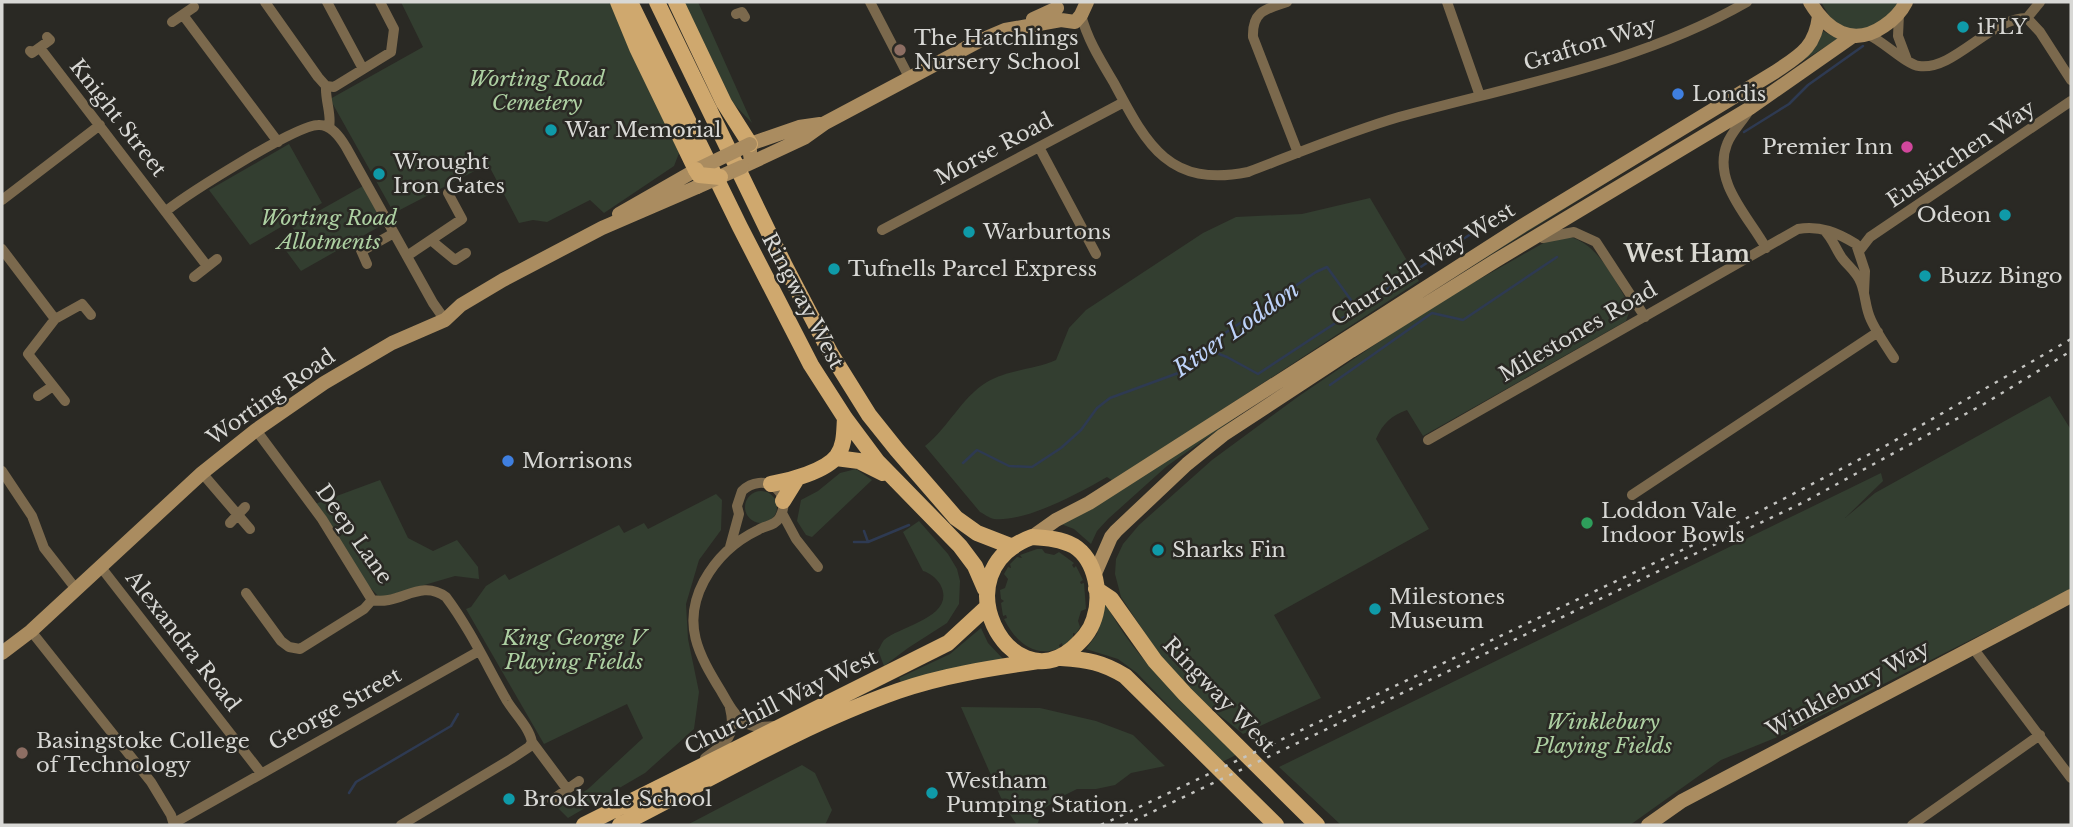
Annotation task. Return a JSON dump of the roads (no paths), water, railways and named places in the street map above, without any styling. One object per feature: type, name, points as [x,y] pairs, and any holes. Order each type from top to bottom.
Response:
[{"type":"main road","points":[[618,2],[696,178],[699,175],[720,177]]},
{"type":"main road","name":"Ringway West","points":[[631,2],[811,365],[845,418],[895,481],[960,546],[975,566],[985,589]]},
{"type":"main road","name":"Ringway West","points":[[657,2],[785,266],[831,354],[869,415],[957,517],[977,533],[1013,547]]},
{"type":"main road","points":[[676,2],[724,103],[757,141],[751,163]]},
{"type":"main road","points":[[1810,2],[1828,26],[1853,36],[1869,35],[1903,8]]},
{"type":"main road","name":"Worting Road","points":[[720,177],[804,138],[825,123],[979,41],[1072,10]]},
{"type":"main road","name":"Churchill Way West","points":[[1032,537],[1056,520],[1090,503],[1522,226],[1775,72],[1808,48],[1817,31],[1819,16]]},
{"type":"main road","name":"Churchill Way West","points":[[1095,583],[1111,537],[1116,531],[1186,464],[1223,435],[1495,261],[1750,108],[1853,36]]},
{"type":"main road","name":"Worting Road","points":[[2,653],[31,631],[202,473],[256,430],[348,368],[402,337],[445,320],[461,305],[602,228],[618,214],[696,178],[757,141],[799,127],[825,123]]},
{"type":"main road","points":[[836,458],[844,438],[845,418]]},
{"type":"main road","points":[[771,484],[796,480],[836,458],[859,461],[895,481]]},
{"type":"main road","points":[[783,507],[796,480]]},
{"type":"main road","points":[[1062,658],[1083,640],[1090,630],[1096,609],[1095,583],[1089,564],[1075,547],[1056,539],[1032,537],[1013,547],[995,566],[985,589],[993,623],[1005,644],[1025,658],[1039,661],[1062,658],[1093,661],[1125,676],[1276,825]]},
{"type":"main road","name":"Ringway West","points":[[1095,583],[1111,599],[1155,661],[1185,694],[1317,825]]},
{"type":"main road","name":"Winklebury Way","points":[[1648,825],[1693,795],[2071,596]]},
{"type":"main road","name":"Churchill Way West","points":[[584,825],[948,643],[988,606]]},
{"type":"main road","name":"Churchill Way West","points":[[620,825],[817,725],[898,692],[978,671],[1039,661]]},
{"type":"main road","points":[[1285,793],[1323,825]]},
{"type":"street","points":[[265,2],[326,86],[329,127]]},
{"type":"street","points":[[327,2],[363,69]]},
{"type":"street","points":[[326,86],[334,87],[391,52],[394,29],[380,2]]},
{"type":"street","points":[[870,2],[910,79]]},
{"type":"street","points":[[1287,2],[1262,11],[1253,23],[1253,37],[1298,153]]},
{"type":"street","points":[[1447,2],[1480,96]]},
{"type":"street","name":"Grafton Way","points":[[1072,10],[1140,131],[1152,147],[1168,160],[1202,175],[1228,176],[1248,172],[1396,118],[1566,74],[1681,34],[1748,2]]},
{"type":"street","points":[[2027,18],[2040,2]]},
{"type":"street","points":[[172,22],[194,6]]},
{"type":"street","points":[[1903,8],[1898,36],[1907,61]]},
{"type":"street","points":[[183,15],[278,142]]},
{"type":"street","points":[[1869,35],[1889,46],[1907,61],[1919,66],[1933,66],[2001,25],[2015,18],[2027,18],[2040,32],[2071,80]]},
{"type":"street","name":"Knight Street","points":[[47,37],[50,40],[35,49],[100,125],[207,266]]},
{"type":"street","name":"Euskirchen Way","points":[[1858,248],[1870,237],[2071,101]]},
{"type":"street","name":"Morse Road","points":[[882,230],[1124,102]]},
{"type":"street","points":[[1750,108],[1727,144],[1722,161],[1723,170],[1731,192],[1766,248]]},
{"type":"street","points":[[2,200],[100,125]]},
{"type":"street","points":[[166,211],[188,194],[278,142],[316,125],[329,127],[346,147],[445,320]]},
{"type":"street","points":[[1039,147],[1096,254]]},
{"type":"street","points":[[407,256],[462,219],[448,193]]},
{"type":"street","name":"Milestones Road","points":[[1428,440],[1798,229],[1810,227],[1840,233],[1858,248]]},
{"type":"street","points":[[1823,230],[1835,243],[1842,258],[1848,261],[1861,282],[1864,293]]},
{"type":"street","points":[[1495,261],[1548,235],[1574,232],[1597,242],[1644,317]]},
{"type":"street","points":[[367,264],[359,246],[394,233]]},
{"type":"street","points":[[432,241],[455,260],[466,253]]},
{"type":"street","points":[[1840,252],[1843,244],[1858,248]]},
{"type":"street","points":[[1848,261],[1857,259],[1858,248]]},
{"type":"street","points":[[1858,248],[1865,271],[1865,305],[1894,358]]},
{"type":"street","points":[[2,249],[55,319]]},
{"type":"street","points":[[194,277],[218,259]]},
{"type":"street","points":[[65,401],[28,354],[55,319],[82,304],[91,315]]},
{"type":"street","points":[[1632,495],[1878,332]]},
{"type":"street","points":[[38,396],[53,386]]},
{"type":"street","name":"Deep Lane","points":[[256,430],[322,519],[372,600],[388,601],[416,590],[439,592],[455,611],[532,742],[567,789]]},
{"type":"street","points":[[2,471],[32,516],[44,548],[76,589]]},
{"type":"street","points":[[202,473],[250,528]]},
{"type":"street","points":[[760,528],[748,525],[739,514],[737,506],[742,491],[757,482],[771,484],[777,489],[796,539],[818,567]]},
{"type":"street","points":[[682,774],[727,740],[733,719],[730,708],[698,652],[693,626],[702,583],[730,547],[760,528],[771,526],[778,521],[783,507]]},
{"type":"street","points":[[730,547],[739,514]]},
{"type":"street","points":[[771,526],[796,539]]},
{"type":"street","name":"Alexandra Road","points":[[100,566],[261,773]]},
{"type":"street","points":[[246,593],[281,641],[289,647],[300,649],[364,609],[372,600]]},
{"type":"street","points":[[31,631],[151,782],[174,824]]},
{"type":"street","points":[[1973,648],[2071,778]]},
{"type":"street","name":"George Street","points":[[174,824],[479,651]]},
{"type":"street","points":[[730,708],[747,724],[755,727],[782,726]]},
{"type":"street","points":[[1912,825],[2040,735]]},
{"type":"street","points":[[406,824],[511,759],[532,742]]},
{"type":"street","points":[[552,800],[579,781]]},
{"type":"waterway","points":[[1744,132],[1789,104],[1808,85],[1863,46]]},
{"type":"waterway","points":[[1203,348],[1227,357],[1258,374],[1486,224]]},
{"type":"waterway","points":[[1330,385],[1432,313],[1463,320],[1557,257]]},
{"type":"waterway","name":"River Loddon","points":[[963,463],[977,450],[1009,466],[1032,467],[1061,448],[1081,430],[1097,408],[1110,398],[1181,372],[1203,348],[1327,267],[1356,307]]},
{"type":"waterway","name":"River Loddon","points":[[854,542],[868,542],[909,525]]},
{"type":"waterway","points":[[864,531],[868,542]]},
{"type":"waterway","name":"River Loddon","points":[[349,793],[356,782],[451,726],[458,714]]},
{"type":"railway","points":[[1101,825],[1718,533],[1889,444],[2071,339]]},
{"type":"railway","points":[[1125,825],[1804,502],[1984,404],[2071,351]]},
{"type":"place","name":"iFLY","points":[[1963,27]]},
{"type":"place","name":"The Hatchlings Nursery School","points":[[900,50]]},
{"type":"place","name":"Londis","points":[[1678,94]]},
{"type":"place","name":"War Memorial","points":[[551,130]]},
{"type":"place","name":"Premier Inn","points":[[1907,147]]},
{"type":"place","name":"Wrought Iron Gates","points":[[379,174]]},
{"type":"place","name":"Odeon","points":[[2005,215]]},
{"type":"place","name":"Warburtons","points":[[969,232]]},
{"type":"place","name":"Tufnells Parcel Express","points":[[834,269]]},
{"type":"place","name":"Buzz Bingo","points":[[1925,276]]},
{"type":"place","name":"Morrisons","points":[[508,461]]},
{"type":"place","name":"Loddon Vale Indoor Bowls","points":[[1587,523]]},
{"type":"place","name":"Sharks Fin","points":[[1158,550]]},
{"type":"place","name":"Milestones Museum","points":[[1375,609]]},
{"type":"place","name":"Basingstoke College of Technology","points":[[22,753]]},
{"type":"place","name":"Westham Pumping Station","points":[[932,793]]},
{"type":"place","name":"Brookvale School","points":[[509,799]]},
{"type":"district","name":"West Ham","points":[[1687,254]]},
{"type":"park label","name":"Worting Road Cemetery","points":[[537,91]]},
{"type":"park label","name":"Worting Road Allotments","points":[[329,230]]},
{"type":"park label","name":"King George V Playing Fields","points":[[574,650]]},
{"type":"park label","name":"Winklebury Playing Fields","points":[[1603,734]]}]
